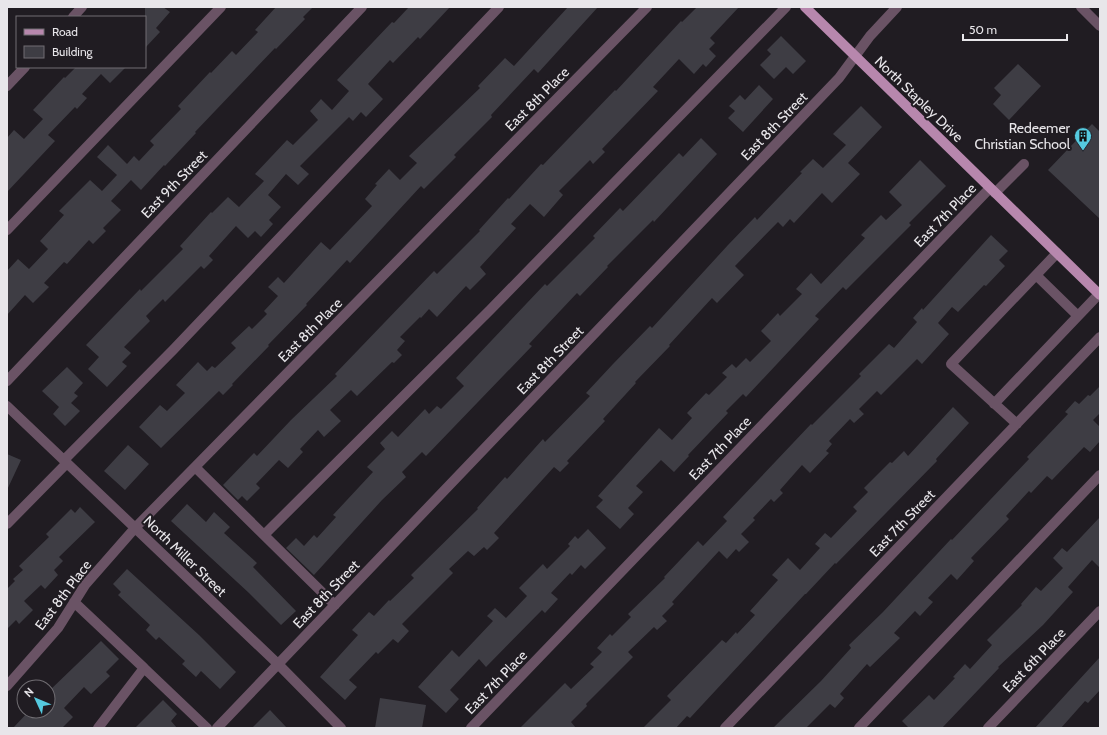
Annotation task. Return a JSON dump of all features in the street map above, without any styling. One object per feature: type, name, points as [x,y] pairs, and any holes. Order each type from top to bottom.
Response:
[{"type":"main road","name":"North Stapley Drive","points":[[805,7],[992,191],[1100,294]]},
{"type":"street","points":[[74,16],[82,7]]},
{"type":"street","points":[[7,230],[221,7]]},
{"type":"street","name":"East 9th Street","points":[[7,381],[362,7]]},
{"type":"street","points":[[7,524],[499,7]]},
{"type":"street","name":"East 8th Place","points":[[7,686],[58,628],[85,585],[135,528],[648,7]]},
{"type":"street","points":[[264,535],[490,310],[786,7]]},
{"type":"street","name":"East 8th Street","points":[[217,728],[839,78],[856,57],[870,36],[898,7]]},
{"type":"street","points":[[1081,7],[1100,26]]},
{"type":"street","points":[[7,86],[24,68]]},
{"type":"street","name":"East 7th Place","points":[[471,728],[992,191],[1024,164]]},
{"type":"street","points":[[1016,424],[951,364],[1057,253]]},
{"type":"street","points":[[1036,275],[1078,316]]},
{"type":"street","points":[[994,404],[1100,294]]},
{"type":"street","name":"East 7th Street","points":[[724,728],[1100,337]]},
{"type":"street","name":"North Miller Street","points":[[7,406],[278,664],[341,728]]},
{"type":"street","points":[[195,467],[335,605]]},
{"type":"street","points":[[859,728],[1100,475]]},
{"type":"street","points":[[74,602],[207,728]]},
{"type":"street","name":"East 6th Place","points":[[988,728],[1100,611]]},
{"type":"street","points":[[98,728],[144,668]]},
{"type":"building","points":[[145,7],[163,7],[170,12],[156,28],[160,32],[146,47],[146,16]]},
{"type":"building","points":[[276,7],[313,7],[303,17],[305,19],[276,49],[275,48],[141,190],[131,180],[111,201],[121,210],[103,228],[106,231],[93,244],[89,240],[67,264],[64,262],[44,283],[49,287],[33,303],[25,295],[7,315],[7,271],[18,259],[29,269],[48,249],[40,241],[64,215],[59,211],[90,180],[102,191],[117,175],[97,157],[108,145],[127,164],[134,156],[139,161],[154,145],[150,141],[181,109],[178,106],[232,51],[236,55],[258,32],[255,30]]},
{"type":"building","points":[[409,7],[450,7],[420,39],[418,37],[393,63],[390,60],[368,84],[383,99],[366,117],[361,112],[353,121],[349,117],[300,166],[309,174],[298,185],[286,174],[268,195],[281,207],[269,220],[273,224],[261,237],[255,231],[248,238],[236,226],[209,256],[213,260],[204,269],[201,266],[165,302],[163,299],[146,316],[150,321],[124,347],[131,353],[122,362],[127,366],[107,387],[88,369],[99,357],[86,345],[140,289],[141,291],[183,249],[180,246],[211,212],[212,213],[228,197],[239,207],[264,181],[255,174],[287,140],[293,145],[318,120],[310,111],[321,99],[332,110],[349,91],[337,80],[392,22],[394,23]]},
{"type":"building","points":[[568,7],[598,7],[538,73],[534,69],[491,115],[492,117],[454,155],[456,157],[424,189],[421,186],[350,263],[347,260],[223,395],[219,391],[161,448],[139,427],[160,405],[167,411],[185,393],[176,385],[198,362],[207,371],[212,366],[215,368],[236,348],[231,343],[249,326],[252,329],[267,314],[264,311],[278,296],[268,287],[278,277],[284,283],[321,242],[330,250],[372,206],[365,199],[377,185],[375,184],[389,169],[400,180],[417,163],[409,156],[480,88],[478,86],[505,58],[514,66]]},
{"type":"building","points":[[697,7],[739,7],[710,38],[715,43],[709,49],[716,56],[706,67],[703,64],[694,74],[679,59],[653,87],[658,91],[602,149],[605,152],[593,164],[590,160],[559,191],[563,195],[544,217],[530,204],[511,224],[516,228],[480,267],[486,274],[470,290],[466,286],[437,317],[429,309],[400,337],[405,341],[397,350],[402,355],[394,363],[392,362],[357,396],[351,390],[330,410],[341,421],[324,437],[318,430],[300,449],[303,452],[288,468],[279,460],[256,484],[260,488],[247,501],[242,496],[238,500],[223,485],[254,453],[257,456],[291,420],[337,376],[335,374],[434,271],[437,274],[480,231],[479,230],[508,198],[509,199],[541,164],[543,165],[615,90],[616,91],[681,21],[682,22]]},
{"type":"building","points":[[781,36],[806,61],[793,74],[786,67],[774,79],[760,65],[771,54],[767,50]]},
{"type":"building","points":[[1018,64],[1041,86],[1009,120],[993,104],[1001,95],[994,88]]},
{"type":"building","points":[[75,68],[125,68],[110,83],[101,74],[82,94],[87,98],[77,109],[75,107],[48,135],[55,141],[7,192],[7,138],[14,130],[24,139],[43,119],[33,110],[64,77],[65,78]]},
{"type":"building","points":[[759,85],[773,99],[743,132],[728,118],[735,111],[729,106],[740,95],[745,100]]},
{"type":"building","points":[[861,106],[882,127],[848,163],[860,174],[832,203],[822,193],[794,223],[790,219],[783,227],[778,222],[735,266],[744,275],[717,303],[712,298],[669,345],[670,346],[635,382],[636,383],[603,419],[605,421],[567,461],[569,463],[560,472],[554,467],[494,533],[499,538],[487,550],[484,547],[474,556],[468,551],[449,569],[453,573],[402,624],[409,631],[398,643],[393,639],[378,654],[376,652],[349,680],[357,687],[345,700],[320,677],[358,635],[352,630],[369,612],[374,616],[389,600],[390,601],[414,578],[411,575],[478,509],[477,508],[505,477],[507,479],[543,439],[545,442],[590,396],[586,393],[613,364],[650,326],[652,328],[728,245],[755,217],[757,220],[802,173],[800,172],[813,159],[823,168],[846,145],[833,134]]},
{"type":"building","name":"Redeemer Christian School","points":[[1092,124],[1100,132],[1100,219],[1048,170]]},
{"type":"building","points":[[701,138],[717,154],[654,222],[653,220],[607,266],[608,267],[580,296],[577,293],[529,344],[532,346],[426,456],[422,452],[402,472],[406,477],[382,500],[314,575],[286,548],[296,538],[304,546],[314,535],[317,538],[336,517],[333,515],[373,472],[367,467],[385,449],[380,443],[392,431],[398,437],[425,409],[429,414],[437,406],[441,409],[464,386],[456,378],[545,284],[547,286],[595,238],[593,236],[620,208],[623,211],[679,153],[683,157]]},
{"type":"building","points":[[920,160],[946,186],[909,223],[911,225],[846,290],[843,287],[815,316],[819,319],[746,397],[743,394],[726,411],[728,413],[674,472],[661,460],[636,486],[643,492],[628,508],[634,514],[620,529],[596,507],[603,500],[598,496],[659,428],[672,440],[692,418],[687,413],[706,393],[709,395],[727,377],[722,373],[732,364],[736,368],[746,358],[750,362],[771,341],[761,331],[778,313],[780,316],[802,294],[796,289],[811,273],[821,284],[865,238],[861,235],[881,215],[886,220],[902,205],[889,192]]},
{"type":"building","points":[[991,235],[1008,251],[999,260],[1005,266],[958,312],[952,307],[938,323],[949,334],[922,364],[917,359],[881,395],[877,391],[859,409],[864,414],[854,423],[850,419],[829,441],[832,444],[826,451],[829,453],[810,473],[802,465],[780,490],[783,493],[774,502],[771,499],[753,518],[755,520],[741,534],[749,542],[739,552],[736,549],[727,559],[719,551],[672,602],[674,604],[662,616],[667,621],[657,630],[654,627],[628,652],[633,657],[586,704],[587,706],[571,722],[576,728],[520,728],[565,683],[571,689],[594,667],[590,664],[602,652],[597,648],[610,634],[612,636],[631,617],[628,614],[665,578],[664,577],[698,541],[703,546],[727,521],[723,517],[811,424],[812,425],[861,376],[859,374],[889,344],[894,348],[917,322],[913,318],[922,308],[923,310]]},
{"type":"building","points":[[67,367],[83,383],[74,393],[78,396],[71,403],[80,411],[65,426],[53,414],[59,407],[42,391]]},
{"type":"building","points":[[1100,386],[1100,413],[1093,420],[1100,427],[1100,441],[1090,452],[1084,447],[1052,480],[1047,476],[1031,493],[1029,491],[1006,516],[1009,519],[971,558],[974,561],[957,580],[951,574],[928,598],[933,602],[920,616],[915,611],[894,633],[900,638],[870,667],[867,664],[840,694],[844,698],[835,708],[830,704],[806,728],[773,728],[821,681],[851,648],[849,645],[883,612],[951,539],[952,540],[1029,459],[1027,457],[1068,414],[1065,412],[1075,401],[1079,404]]},
{"type":"building","points":[[953,407],[969,423],[936,459],[937,461],[805,594],[690,718],[687,716],[676,728],[643,728],[671,700],[667,696],[722,640],[726,643],[755,615],[750,611],[778,580],[772,575],[788,558],[800,570],[820,548],[815,544],[825,533],[831,538],[857,511],[853,507],[868,492],[864,488],[890,462],[892,463],[904,451],[908,456]]},
{"type":"building","points":[[128,445],[149,464],[125,490],[104,471]]},
{"type":"building","points":[[7,454],[21,460],[7,490]]},
{"type":"building","points":[[187,504],[206,522],[214,512],[230,527],[224,533],[257,563],[253,567],[296,611],[281,625],[249,593],[171,521]]},
{"type":"building","points":[[80,507],[95,522],[59,557],[63,561],[54,570],[58,575],[45,589],[41,585],[24,601],[33,610],[19,624],[16,620],[7,629],[7,589],[15,581],[13,579],[23,570],[19,566],[49,537],[46,534],[71,509],[75,513]]},
{"type":"building","points":[[1100,517],[1100,568],[1092,560],[1068,587],[1073,592],[1043,625],[998,667],[999,668],[942,728],[909,728],[902,721],[929,695],[934,700],[955,678],[953,677],[965,664],[970,669],[992,645],[987,640],[1022,605],[1021,604],[1036,587],[1041,591],[1063,568],[1053,558],[1062,548],[1067,552]]},
{"type":"building","points":[[588,529],[606,548],[585,569],[581,565],[572,575],[570,573],[551,593],[558,599],[545,613],[542,610],[486,667],[479,659],[450,690],[459,699],[446,713],[418,687],[452,650],[459,657],[493,621],[487,616],[495,608],[506,618],[527,596],[519,588],[543,564],[547,569],[570,546],[568,544],[575,536],[578,539]]},
{"type":"building","points":[[127,569],[199,635],[236,672],[220,689],[201,671],[196,677],[182,664],[185,661],[159,637],[156,640],[146,630],[150,625],[118,595],[121,592],[113,584]]},
{"type":"building","points":[[101,641],[119,659],[106,672],[110,676],[91,694],[84,687],[64,708],[73,717],[62,728],[13,728],[21,719],[56,719],[56,684]]},
{"type":"building","points":[[1100,657],[1100,690],[1088,703],[1085,701],[1061,728],[1035,728]]},
{"type":"building","points":[[380,698],[426,705],[422,728],[375,728]]},
{"type":"building","points":[[163,700],[177,714],[171,721],[177,728],[135,728]]},
{"type":"building","points":[[270,710],[287,728],[252,728]]},
{"type":"place","name":"Redeemer Christian School","points":[[1083,151]]}]
